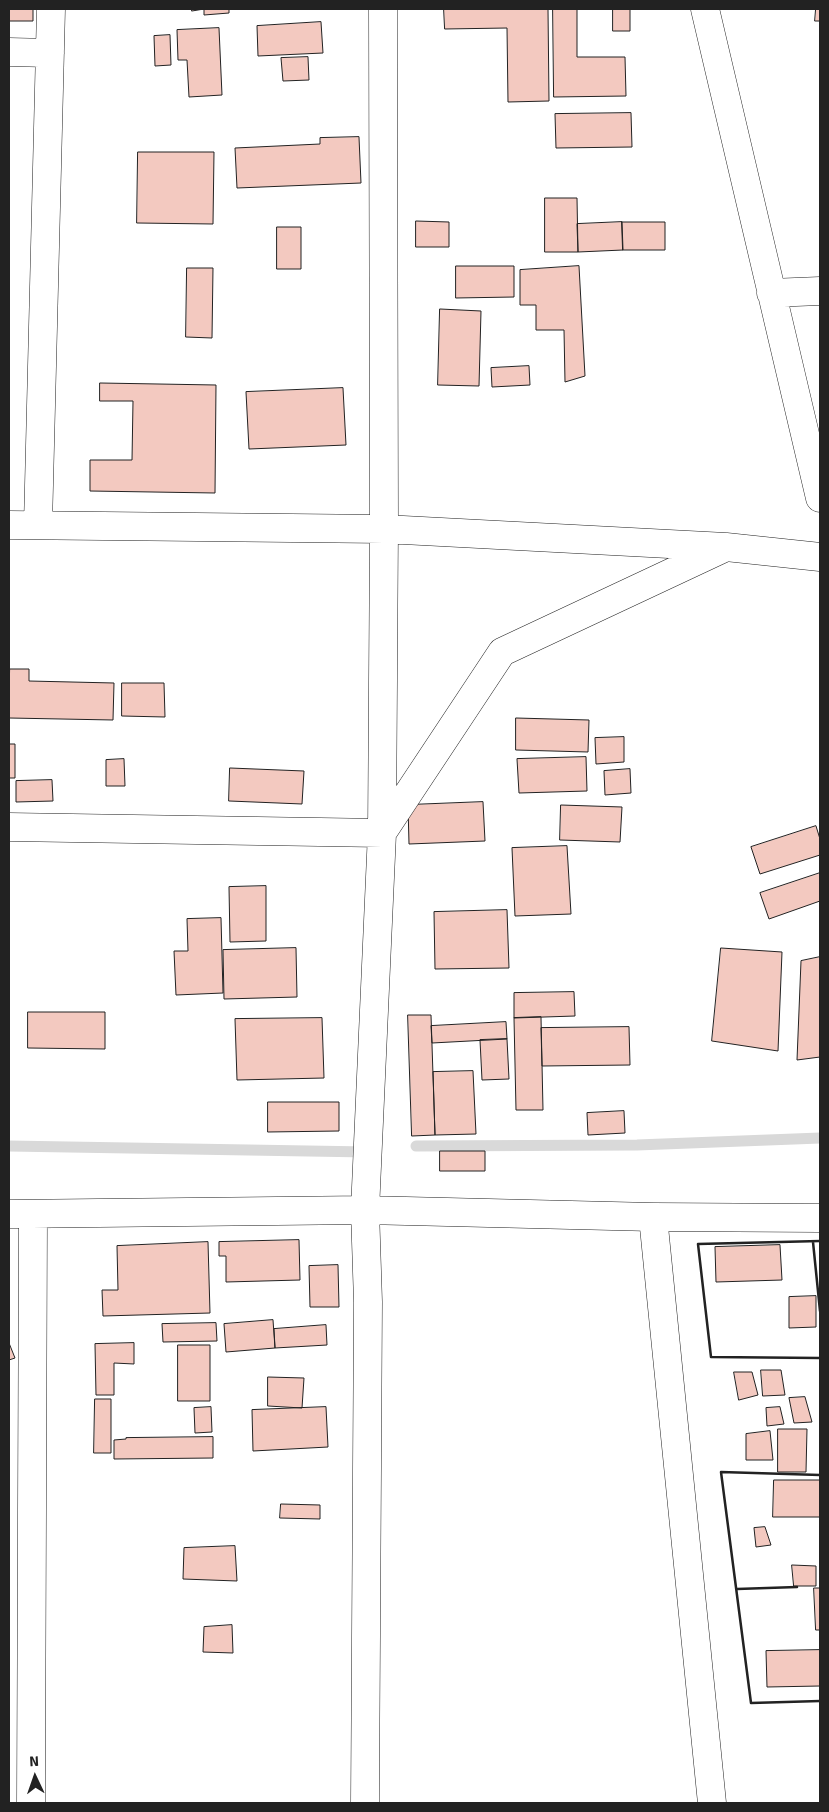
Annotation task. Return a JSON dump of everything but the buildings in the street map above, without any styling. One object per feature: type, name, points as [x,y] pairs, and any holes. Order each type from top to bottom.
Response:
[{"type":"street","points":[[38,525],[51,9]]},
{"type":"street","points":[[365,1803],[368,1302],[365,1210],[382,833],[384,529],[383,9]]},
{"type":"street","points":[[705,9],[820,498]]},
{"type":"street","points":[[9,52],[50,53]]},
{"type":"street","points":[[772,293],[820,292]]},
{"type":"street","points":[[9,524],[384,529],[726,547],[820,557]]},
{"type":"street","points":[[382,833],[502,652],[726,547]]},
{"type":"street","points":[[9,827],[382,833]]},
{"type":"street","points":[[31,1803],[21,1215],[365,1210],[653,1217],[820,1218]]},
{"type":"street","points":[[653,1217],[712,1803]]},
{"type":"waterway","points":[[416,1146],[637,1145],[820,1138]]},
{"type":"waterway","points":[[9,1146],[368,1152]]},
{"type":"wall","points":[[820,1241],[698,1244],[711,1357],[820,1358]]},
{"type":"wall","points":[[813,1242],[820,1311]]},
{"type":"wall","points":[[820,1475],[721,1472],[751,1703],[820,1701]]},
{"type":"wall","points":[[737,1589],[797,1587]]}]
